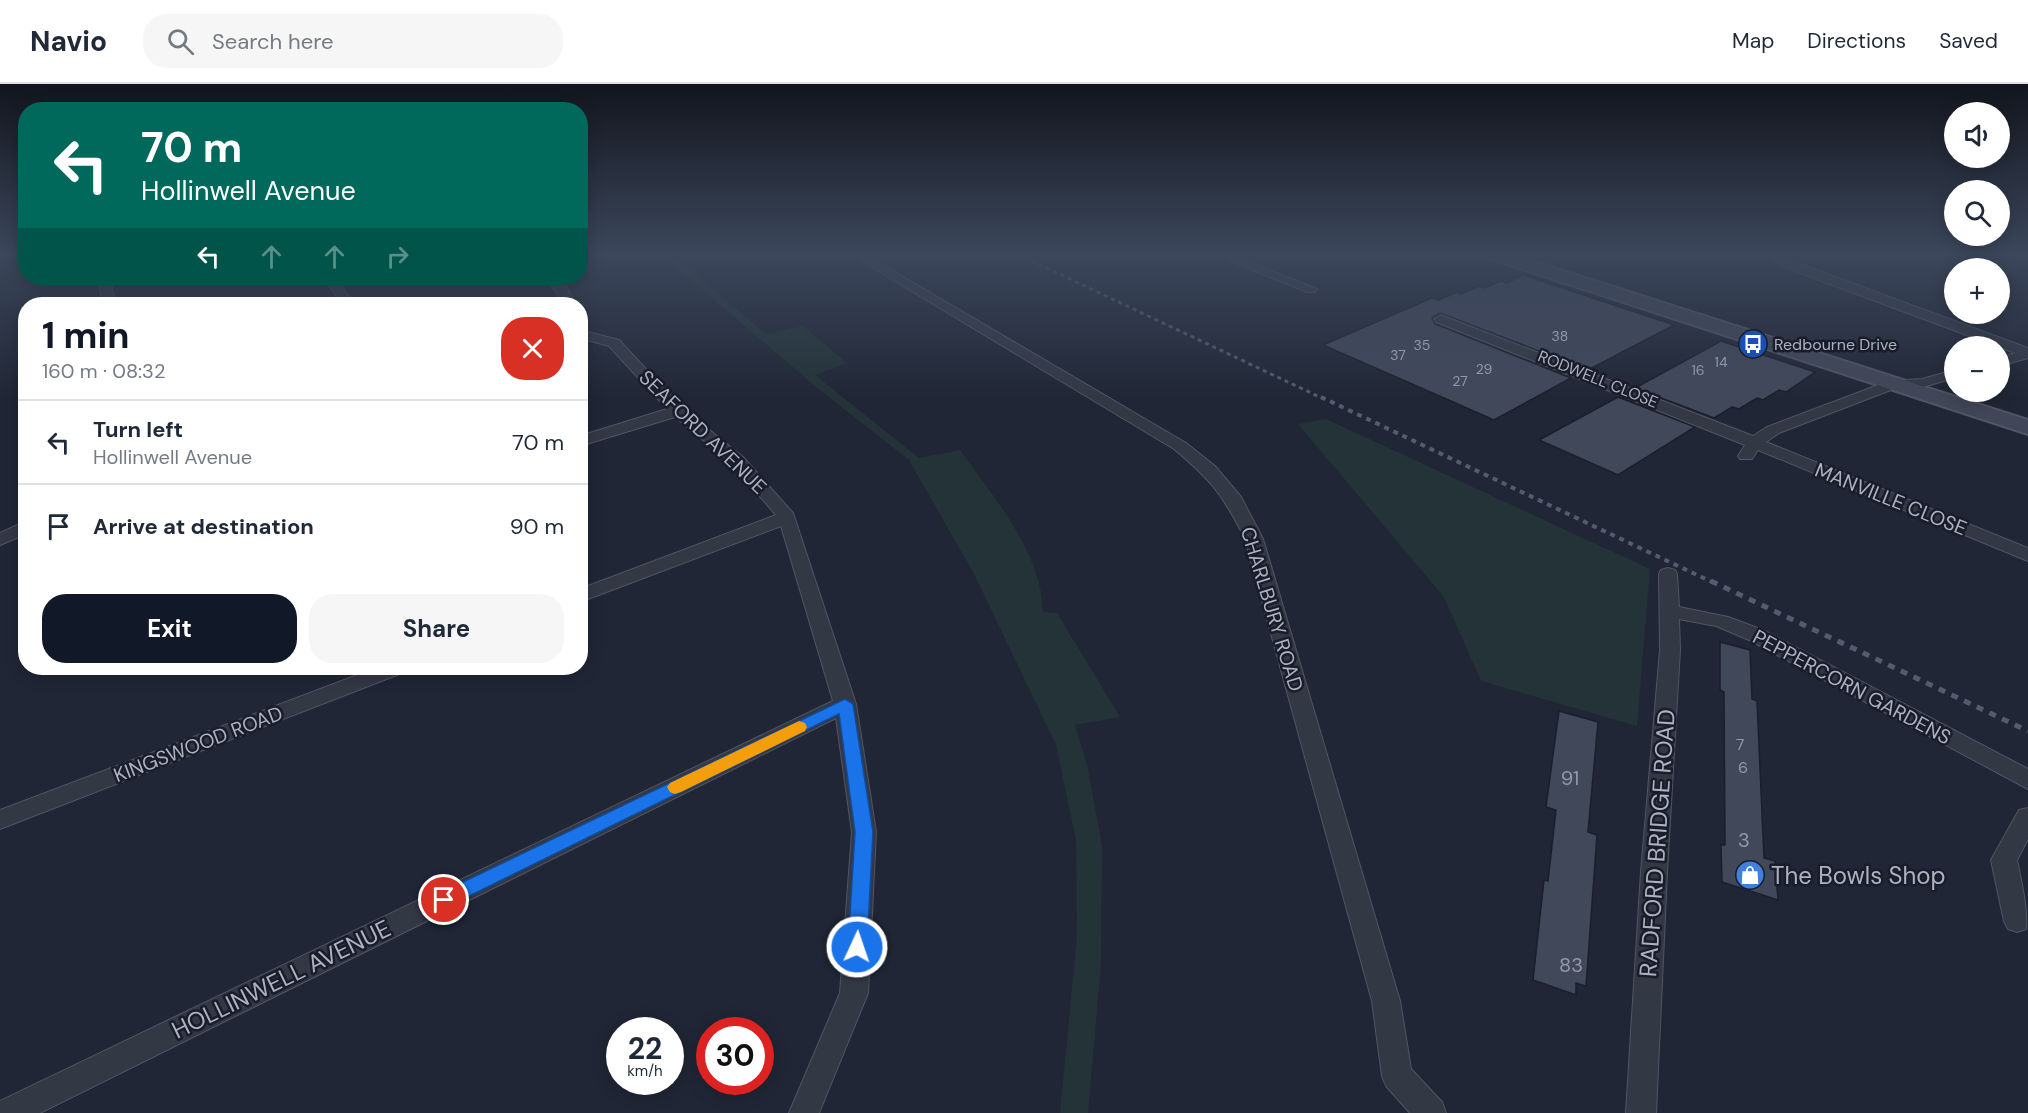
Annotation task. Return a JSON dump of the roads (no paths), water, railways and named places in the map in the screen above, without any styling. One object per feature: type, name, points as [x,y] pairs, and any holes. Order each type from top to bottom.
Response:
[{"type":"street","name":"CHARLBURY ROAD","points":[[937,302],[1179,446],[1209,470],[1235,501],[1254,539],[1383,990],[1397,1076],[1431,1113]]},
{"type":"street","points":[[1642,302],[2028,427]]},
{"type":"street","points":[[1891,302],[2028,353]]},
{"type":"street","name":"RODWELL CLOSE","points":[[1441,319],[1553,361],[1750,449]]},
{"type":"street","name":"SEAFORD AVENUE","points":[[588,336],[615,343],[677,411],[737,460],[788,517],[845,704],[864,832],[854,993],[804,1113]]},
{"type":"street","points":[[2010,359],[2028,353]]},
{"type":"street","points":[[1750,449],[1773,430],[1894,384],[1923,383],[1944,377]]},
{"type":"street","points":[[588,439],[677,411]]},
{"type":"street","name":"MANVILLE CLOSE","points":[[1750,449],[2028,555]]},
{"type":"street","points":[[588,593],[788,517]]},
{"type":"street","points":[[0,540],[18,530]]},
{"type":"street","name":"RADFORD BRIDGE ROAD","points":[[1641,1113],[1653,883],[1670,650],[1668,574]]},
{"type":"street","name":"PEPPERCORN GARDENS","points":[[1669,611],[1721,621],[1756,635],[2028,780]]},
{"type":"street","name":"KINGSWOOD ROAD","points":[[0,820],[377,675]]},
{"type":"street","name":"HOLLINWELL AVENUE","points":[[8,1113],[845,704]]},
{"type":"street","points":[[2017,921],[2004,860],[2028,818]]},
{"type":"railway","points":[[1119,302],[1324,399]]},
{"type":"railway","points":[[1321,397],[1714,583]]},
{"type":"railway","points":[[1711,581],[2028,731]]},
{"type":"place","name":"Redbourne Drive","points":[[1753,344]]},
{"type":"place","name":"The Bowls Shop","points":[[1750,875]]}]
